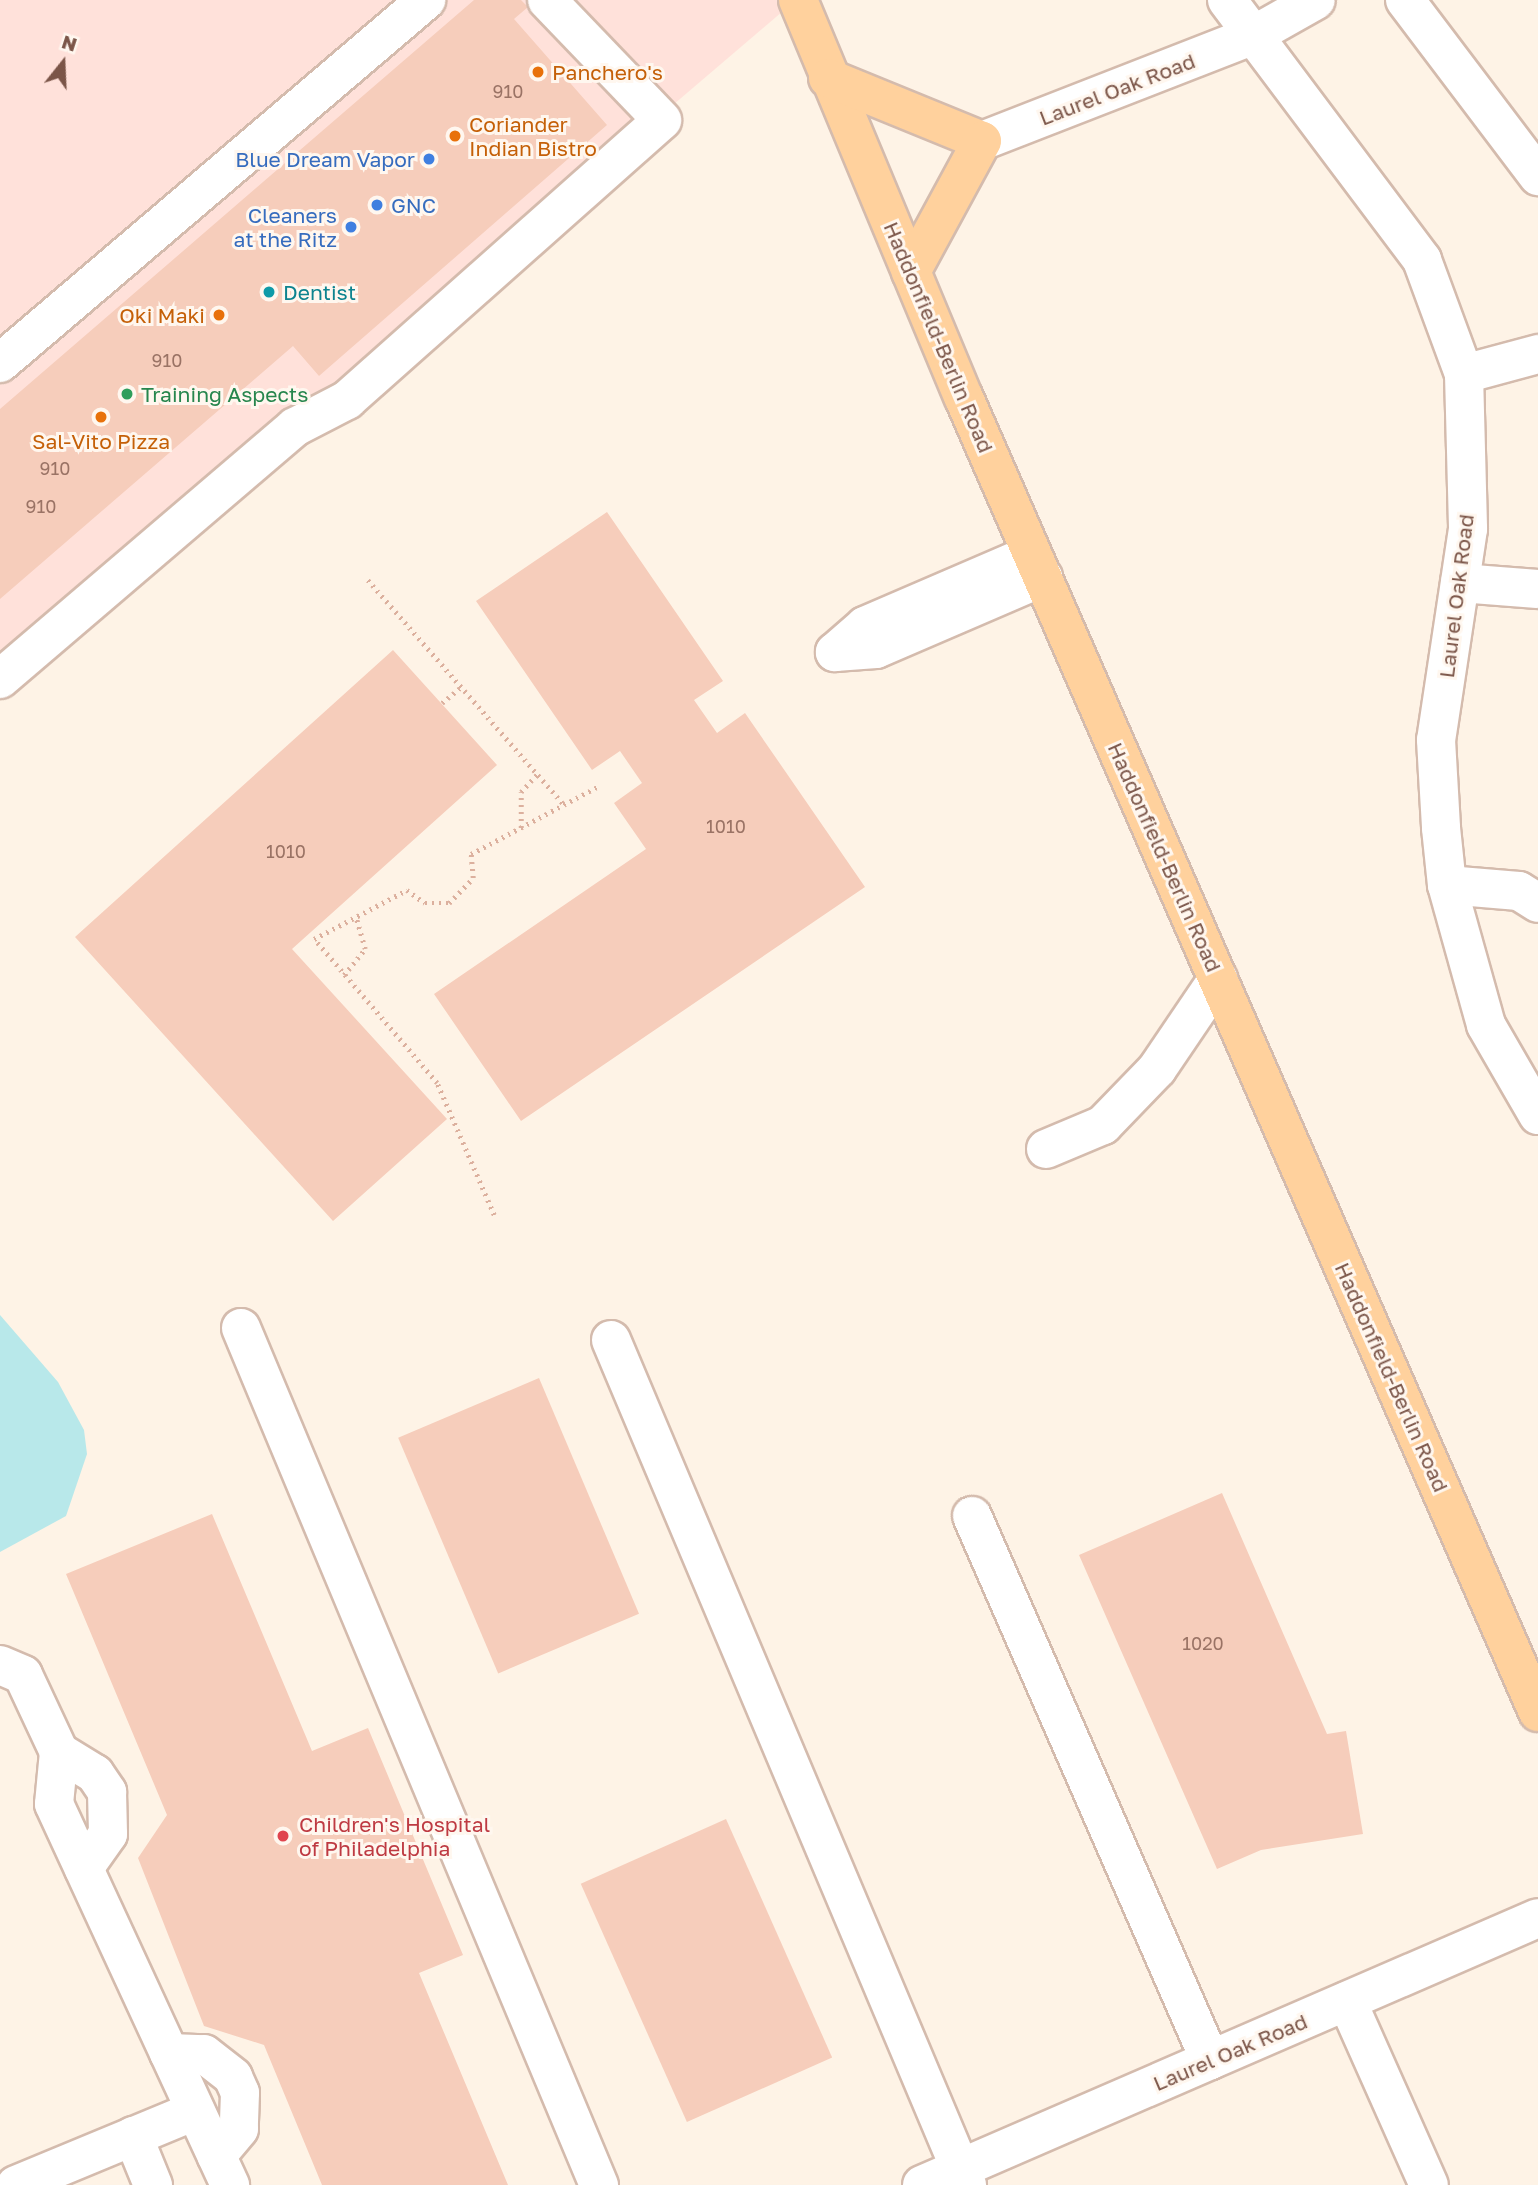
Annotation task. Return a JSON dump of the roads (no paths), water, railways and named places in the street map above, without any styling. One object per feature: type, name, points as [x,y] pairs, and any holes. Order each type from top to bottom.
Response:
[{"type":"main road","name":"Haddonfield-Berlin Road","points":[[797,0],[1037,566],[1538,1712]]},
{"type":"main road","points":[[828,78],[982,141],[911,272]]},
{"type":"street","points":[[2,359],[426,0]]},
{"type":"street","points":[[0,679],[295,427],[347,400],[662,120],[547,0]]},
{"type":"street","name":"Laurel Oak Road","points":[[1227,0],[1422,260],[1464,374],[1468,529],[1436,740],[1447,885],[1486,1025],[1538,1115]]},
{"type":"street","name":"Laurel Oak Road","points":[[982,141],[1252,36],[1316,0]]},
{"type":"street","points":[[1405,0],[1538,176]]},
{"type":"street","points":[[1464,374],[1538,354]]},
{"type":"street","points":[[1460,583],[1538,589]]},
{"type":"street","points":[[1447,885],[1519,891],[1538,902]]},
{"type":"street","points":[[1046,1149],[1103,1125],[1157,1069],[1218,979]]},
{"type":"street","points":[[241,1328],[599,2185]]},
{"type":"street","points":[[611,1340],[964,2177]]},
{"type":"street","points":[[972,1516],[1210,2060]]},
{"type":"street","points":[[0,1665],[23,1675],[59,1752],[54,1804],[223,2171]]},
{"type":"street","points":[[59,1752],[95,1774],[107,1792],[108,1834],[84,1868]]},
{"type":"street","name":"Laurel Oak Road","points":[[922,2185],[964,2177],[1210,2060],[1538,1918]]},
{"type":"street","points":[[1347,2001],[1429,2185]]},
{"type":"street","points":[[169,2053],[204,2054],[233,2077],[240,2093],[239,2129],[223,2171]]},
{"type":"street","points":[[16,2185],[195,2111]]},
{"type":"street","points":[[133,2136],[153,2185]]},
{"type":"water","points":[[0,1315],[58,1382],[84,1430],[87,1454],[66,1516],[0,1552]]},
{"type":"place","name":"Panchero's","points":[[538,72]]},
{"type":"place","name":"Coriander Indian Bistro","points":[[455,136]]},
{"type":"place","name":"Blue Dream Vapor","points":[[429,159]]},
{"type":"place","name":"GNC","points":[[377,205]]},
{"type":"place","name":"Cleaners at the Ritz","points":[[351,227]]},
{"type":"place","name":"Dentist","points":[[269,292]]},
{"type":"place","name":"Oki Maki","points":[[219,315]]},
{"type":"place","name":"Training Aspects","points":[[127,394]]},
{"type":"place","name":"Sal-Vito Pizza","points":[[101,417]]},
{"type":"place","name":"Children's Hospital of Philadelphia","points":[[283,1836]]}]
